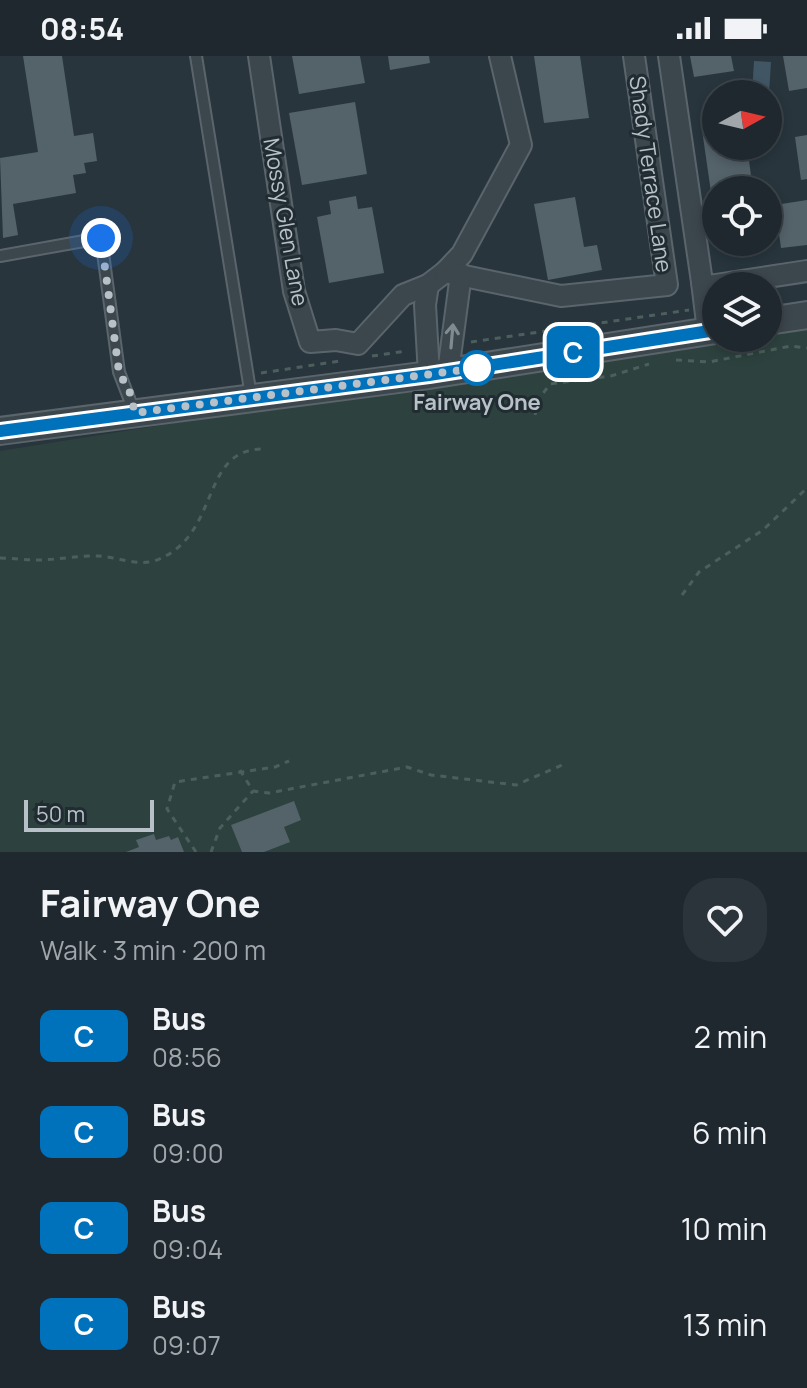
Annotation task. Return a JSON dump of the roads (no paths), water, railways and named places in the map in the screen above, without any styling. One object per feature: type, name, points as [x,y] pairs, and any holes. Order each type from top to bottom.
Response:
[{"type":"street","name":"Mossy Glen Lane","points":[[259,56],[294,291],[310,342],[336,340],[358,344],[403,295],[459,274]]},
{"type":"street","points":[[439,374],[451,345],[462,254],[521,145],[500,56]]},
{"type":"street","name":"Shady Terrace Lane","points":[[459,274],[561,296],[667,285],[634,56]]},
{"type":"street","points":[[669,56],[702,282]]},
{"type":"street","points":[[782,275],[807,271]]},
{"type":"street","points":[[428,285],[427,348],[439,374]]},
{"type":"street","points":[[782,319],[807,315]]},
{"type":"street","points":[[0,431],[135,413],[249,387],[439,374],[702,325]]},
{"type":"lane","points":[[196,56],[249,387]]},
{"type":"lane","points":[[0,256],[101,238],[119,372],[130,393],[135,413]]},
{"type":"water","points":[[754,61],[771,62],[770,80],[753,80]]},
{"type":"place","name":"Fairway One","points":[[477,368]]}]
